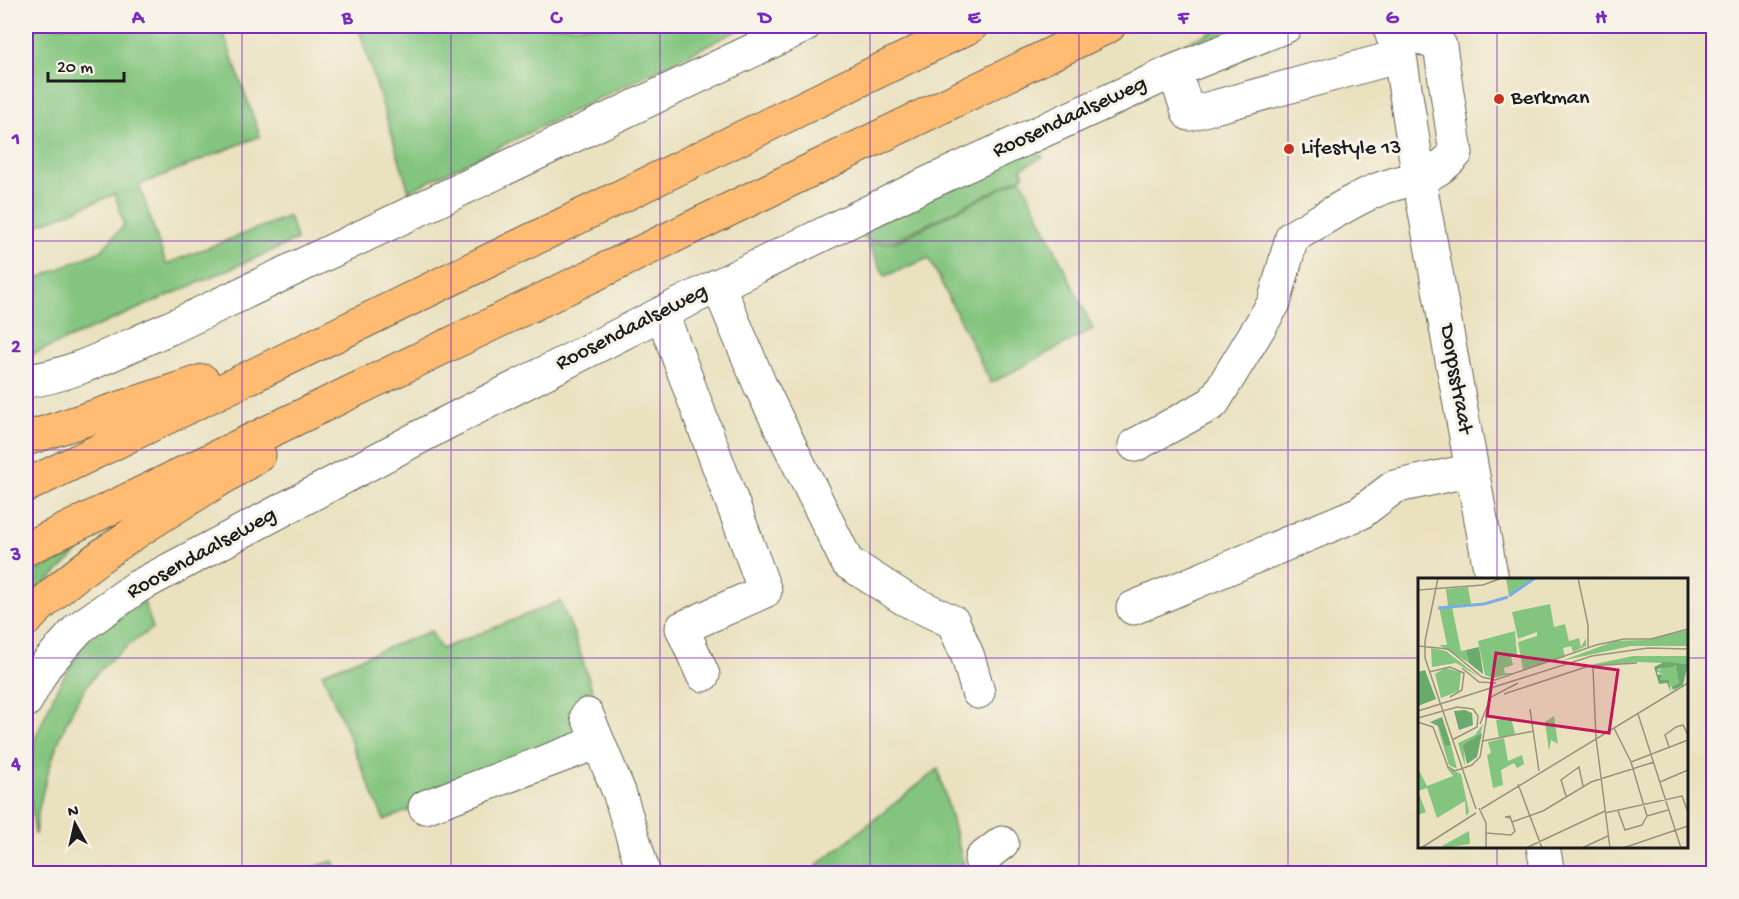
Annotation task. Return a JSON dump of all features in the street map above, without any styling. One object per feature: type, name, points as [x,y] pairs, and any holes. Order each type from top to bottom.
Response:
[{"type":"highway","points":[[26,486],[971,26]]},
{"type":"highway","points":[[26,549],[1109,26]]},
{"type":"highway","points":[[26,439],[325,341]]},
{"type":"highway","points":[[26,620],[50,595],[127,539],[388,373]]},
{"type":"street","points":[[26,381],[40,380],[85,364],[170,328],[804,26]]},
{"type":"street","name":"Roosendaalseweg","points":[[26,701],[45,666],[80,628],[137,587],[447,423],[718,285],[926,184],[1174,70],[1286,26]]},
{"type":"street","name":"Dorpsstraat","points":[[1389,26],[1397,41],[1419,179],[1492,578]]},
{"type":"street","points":[[1174,70],[1189,114],[1397,41]]},
{"type":"street","points":[[1135,445],[1213,403],[1274,303],[1292,237],[1382,188],[1419,179]]},
{"type":"street","points":[[718,285],[760,385],[847,562],[905,599],[953,622],[968,657],[978,692]]},
{"type":"street","points":[[662,313],[765,591],[682,628],[703,675]]},
{"type":"street","points":[[1133,608],[1360,513],[1394,487],[1472,470]]},
{"type":"street","points":[[425,807],[592,728],[619,792],[644,873]]},
{"type":"street","points":[[985,873],[981,860],[1002,843]]},
{"type":"street","points":[[1543,848],[1548,873]]},
{"type":"green space","points":[[26,26],[221,26],[260,136],[139,185],[166,264],[289,216],[297,240],[26,357],[26,283],[101,251],[124,225],[115,194],[26,230]]},
{"type":"green space","points":[[358,26],[747,26],[409,191]]},
{"type":"green space","points":[[1225,26],[1252,26],[1221,39],[1145,61]]},
{"type":"green space","points":[[1029,148],[1043,157],[1021,168],[1024,176],[895,240],[867,241],[861,231]]},
{"type":"green space","points":[[1021,178],[1093,329],[991,383],[929,258],[885,276],[868,244],[896,242]]},
{"type":"green space","points":[[80,550],[26,602],[26,576]]},
{"type":"green space","points":[[143,600],[153,628],[99,671],[75,705],[48,771],[35,835],[29,786],[35,739],[56,690],[85,642]]},
{"type":"green space","points":[[560,601],[574,634],[607,735],[384,820],[322,673],[431,631],[441,649]]},
{"type":"green space","points":[[938,769],[966,873],[819,873],[817,865]]},
{"type":"green space","points":[[333,861],[338,873],[297,873]]},
{"type":"place","name":"Berkman","points":[[1499,99]]},
{"type":"place","name":"Lifestyle 13","points":[[1289,149]]}]
